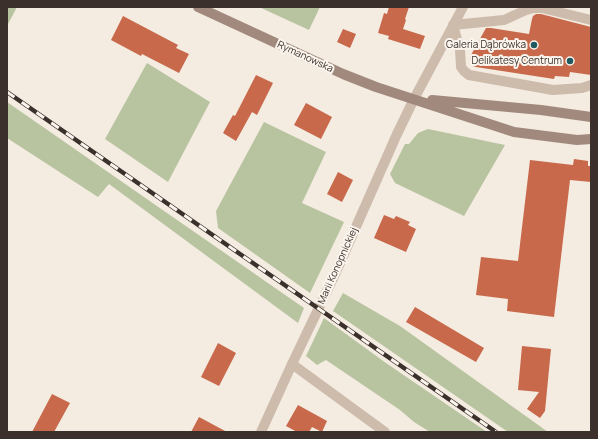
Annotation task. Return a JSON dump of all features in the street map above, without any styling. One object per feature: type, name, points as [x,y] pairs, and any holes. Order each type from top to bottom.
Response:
[{"type":"main road","name":"Rymanowska","points":[[202,8],[342,74],[376,86],[514,132],[569,139],[591,140]]},
{"type":"main road","name":"Rymanowska","points":[[414,98],[541,110],[591,117]]},
{"type":"street","name":"Marii Konopnickiej","points":[[261,432],[336,272],[391,146],[414,98],[463,7]]},
{"type":"street","points":[[591,20],[542,8],[534,8],[504,20],[453,25],[460,50],[461,67],[469,75],[553,90],[582,88],[591,85]]},
{"type":"street","points":[[292,364],[385,432]]},
{"type":"green space","points":[[7,7],[17,7],[7,26]]},
{"type":"green space","points":[[259,7],[320,7],[309,30]]},
{"type":"green space","points":[[147,63],[210,102],[168,182],[105,139]]},
{"type":"green space","points":[[7,102],[304,308],[298,323],[109,184],[98,197],[7,138]]},
{"type":"green space","points":[[264,122],[326,152],[302,203],[344,222],[310,293],[218,228],[216,211]]},
{"type":"green space","points":[[428,129],[505,145],[464,216],[395,183],[390,174],[405,144],[409,144],[418,133]]},
{"type":"green space","points":[[343,293],[400,326],[548,432],[508,432],[333,311]]},
{"type":"green space","points":[[324,318],[386,363],[487,432],[430,432],[326,360],[317,365],[306,356]]},
{"type":"building","points":[[389,7],[409,7],[403,29],[425,36],[420,49],[388,39],[389,36],[378,33],[384,13],[387,14]]},
{"type":"building","name":"Galeria Dąbrówka","points":[[536,14],[591,27],[591,75],[570,72],[569,77],[555,76],[554,79],[473,66],[470,59],[471,55],[486,28],[529,34],[533,16]]},
{"type":"building","points":[[123,16],[178,45],[176,48],[189,54],[179,73],[142,54],[141,56],[111,40]]},
{"type":"building","points":[[343,29],[356,34],[350,48],[337,42]]},
{"type":"building","points":[[256,75],[273,83],[257,115],[252,112],[236,141],[223,133],[233,115],[235,116]]},
{"type":"building","points":[[306,103],[332,117],[321,139],[294,125]]},
{"type":"building","points":[[574,159],[588,161],[588,166],[591,166],[591,182],[570,180],[554,317],[507,311],[508,299],[476,295],[481,257],[518,261],[530,160],[573,165]]},
{"type":"building","points":[[338,172],[353,180],[342,202],[327,194]]},
{"type":"building","points":[[384,215],[394,219],[396,216],[410,222],[408,225],[416,229],[406,252],[374,238]]},
{"type":"building","points":[[415,307],[484,348],[476,362],[406,322]]},
{"type":"building","points":[[218,343],[236,353],[219,386],[201,377]]},
{"type":"building","points":[[522,346],[551,349],[545,411],[540,418],[527,409],[539,392],[518,390]]},
{"type":"building","points":[[52,394],[70,403],[54,432],[32,432]]},
{"type":"building","points":[[298,405],[327,421],[322,432],[312,427],[309,432],[297,432],[286,426]]},
{"type":"building","points":[[199,417],[227,432],[191,432]]},
{"type":"railway","points":[[7,92],[496,432]]},
{"type":"place","name":"Galeria Dąbrówka","points":[[534,45]]},
{"type":"place","name":"Delikatesy Centrum","points":[[570,61]]}]
